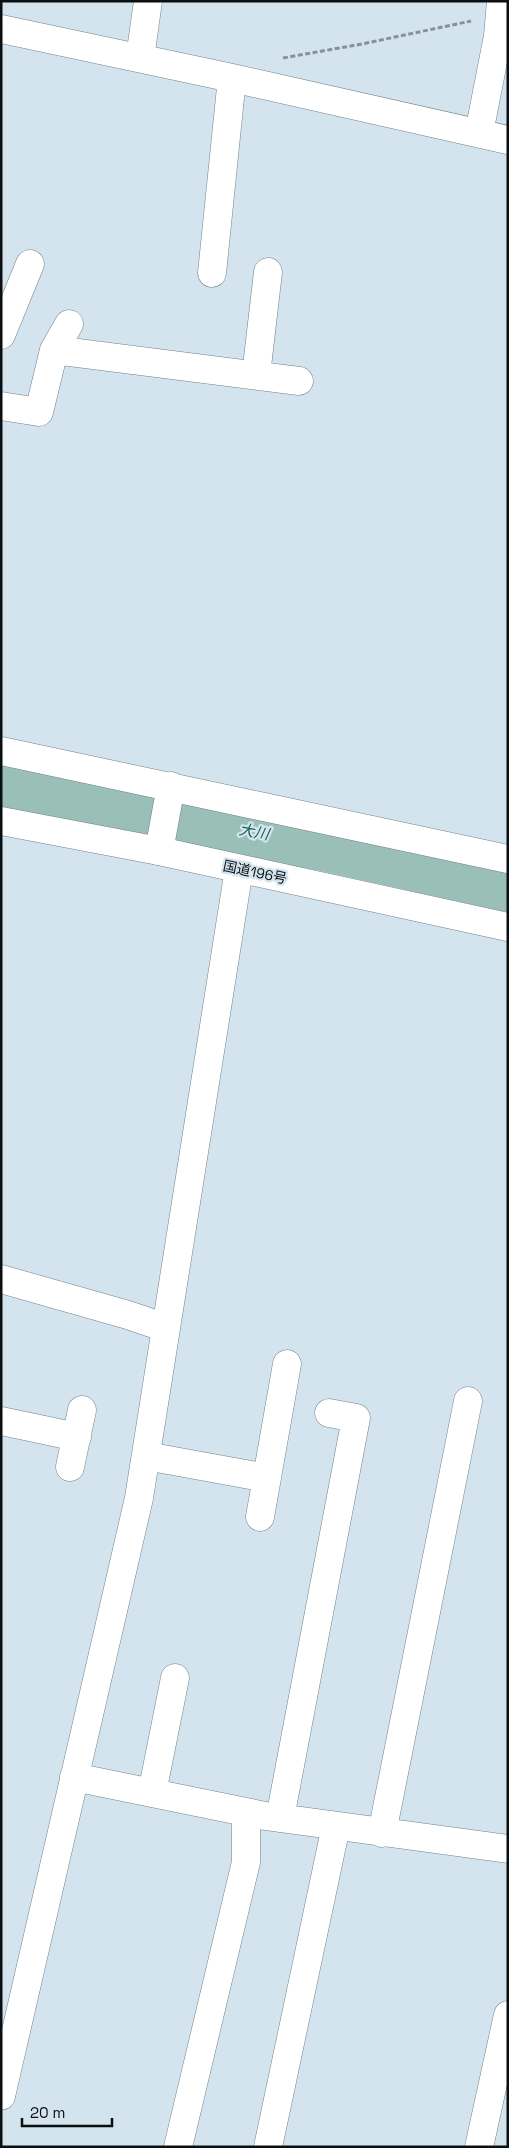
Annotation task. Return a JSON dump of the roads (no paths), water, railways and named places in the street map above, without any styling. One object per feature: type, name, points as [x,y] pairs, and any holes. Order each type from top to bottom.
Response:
[{"type":"main road","points":[[140,58],[148,1]]},
{"type":"main road","points":[[479,133],[498,36],[500,8]]},
{"type":"main road","points":[[1,29],[232,78],[508,140]]},
{"type":"main road","points":[[212,272],[232,78]]},
{"type":"main road","points":[[1,335],[30,264]]},
{"type":"main road","points":[[256,375],[268,272]]},
{"type":"main road","points":[[1,406],[39,412],[54,350],[69,324]]},
{"type":"main road","points":[[54,350],[299,381]]},
{"type":"main road","points":[[1,751],[170,790],[508,859]]},
{"type":"main road","points":[[161,838],[170,790]]},
{"type":"main road","name":"国道196号","points":[[1,821],[161,838],[240,869],[508,927]]},
{"type":"main road","points":[[1,2096],[139,1498],[240,869]]},
{"type":"main road","points":[[1,1279],[128,1314],[166,1328]]},
{"type":"main road","points":[[260,1517],[287,1364]]},
{"type":"main road","points":[[382,1833],[468,1401]]},
{"type":"main road","points":[[70,1467],[82,1410]]},
{"type":"main road","points":[[280,1818],[356,1418],[329,1414]]},
{"type":"main road","points":[[1,1421],[76,1437]]},
{"type":"main road","points":[[146,1456],[267,1478]]},
{"type":"main road","points":[[152,1793],[175,1678]]},
{"type":"main road","points":[[74,1776],[280,1818],[508,1849]]},
{"type":"main road","points":[[178,2147],[246,1862],[246,1812]]},
{"type":"main road","points":[[268,2147],[336,1826]]},
{"type":"main road","points":[[479,2147],[508,2016]]},
{"type":"waterway","name":"大川","points":[[1,779],[213,825],[323,844],[508,885]]}]
